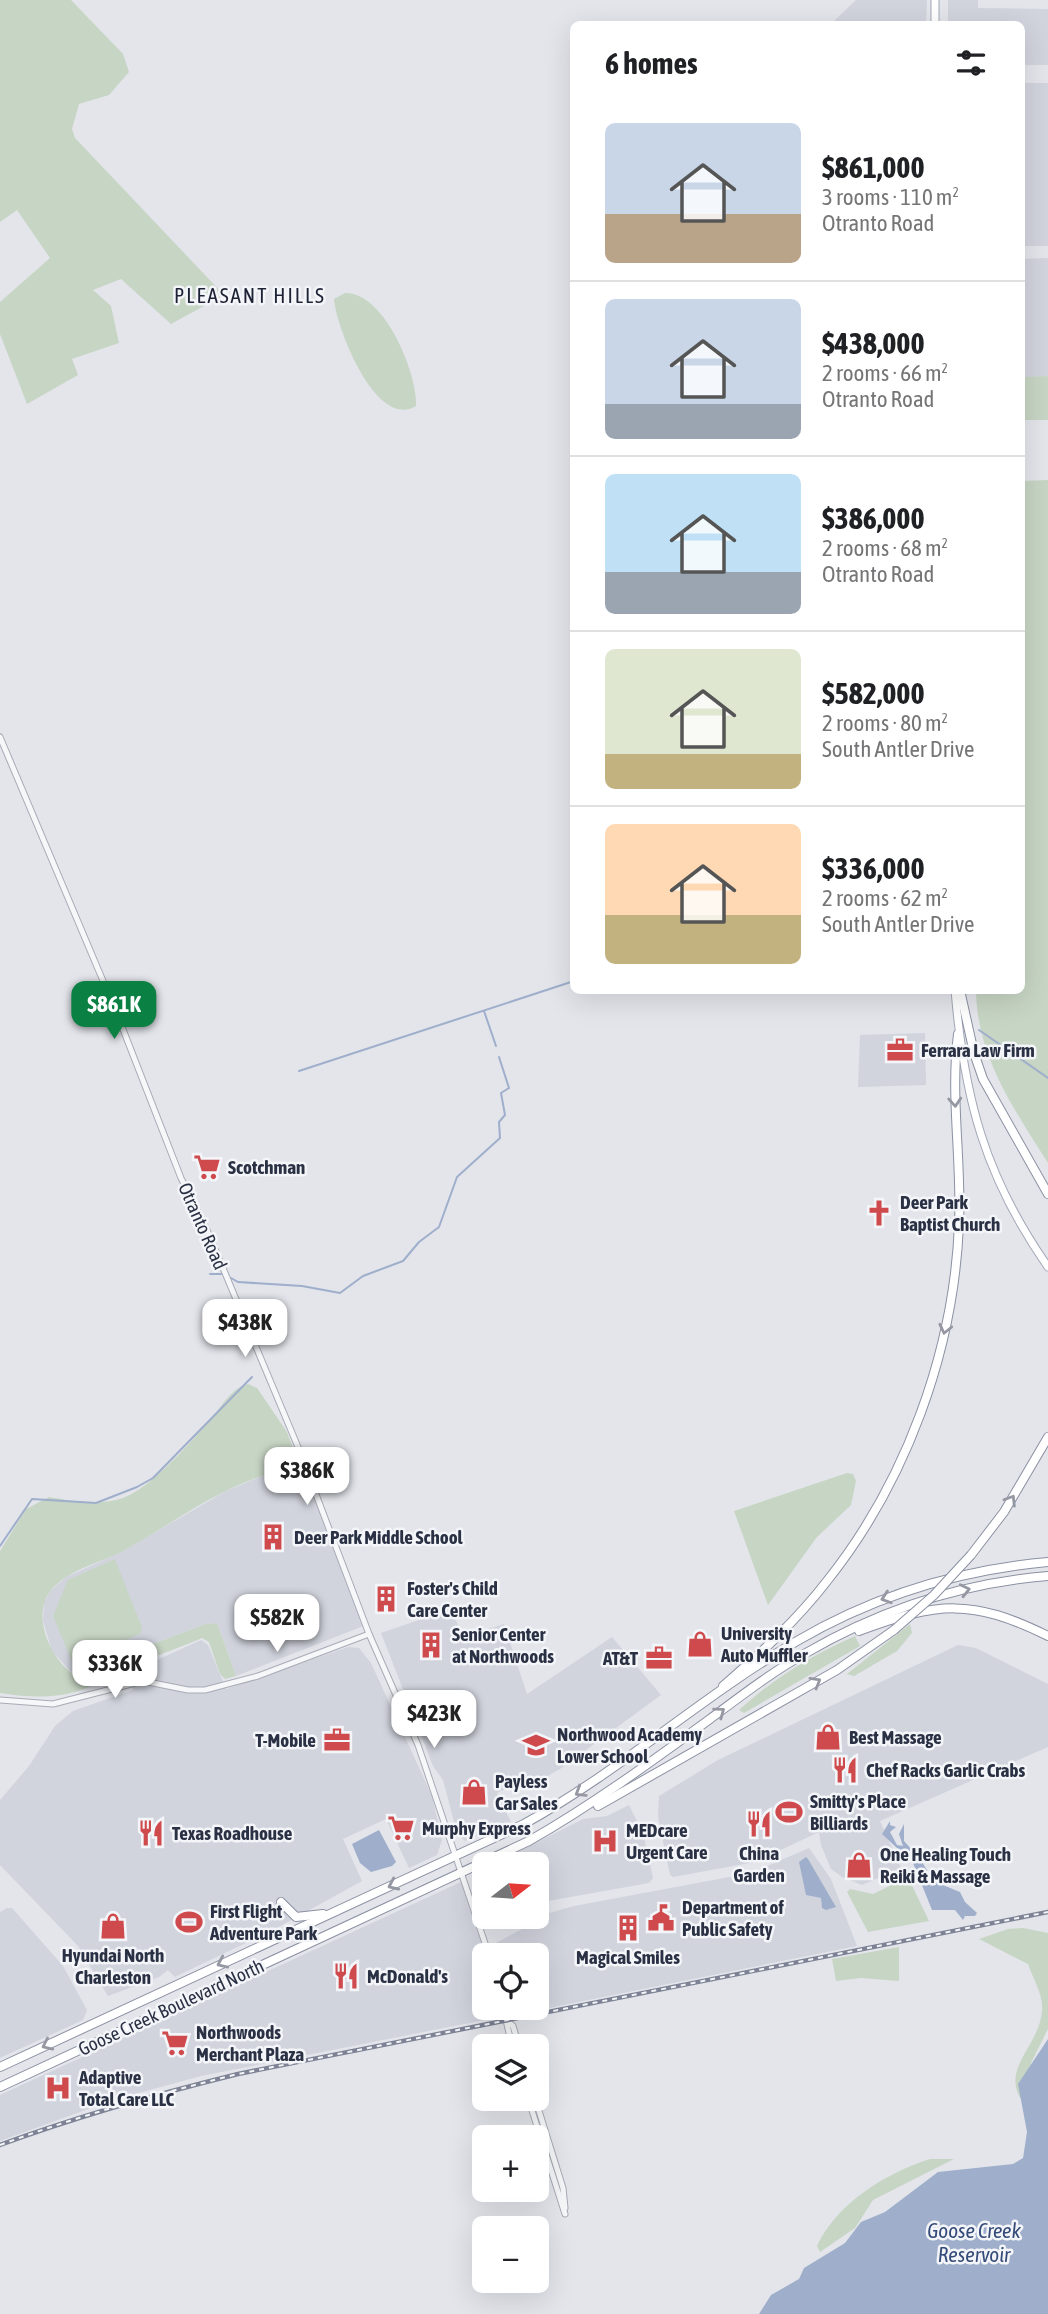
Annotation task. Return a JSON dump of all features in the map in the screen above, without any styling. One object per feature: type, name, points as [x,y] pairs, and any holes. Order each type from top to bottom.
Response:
[{"type":"highway","points":[[959,994],[983,1079],[1048,1194]]},
{"type":"highway","points":[[677,1725],[763,1650],[828,1581],[872,1515],[905,1452],[932,1377],[946,1325],[955,1273],[960,1188],[954,1071],[958,1034]]},
{"type":"highway","points":[[564,1821],[597,1806],[793,1695],[894,1630],[934,1595],[971,1555],[1004,1512],[1048,1437]]},
{"type":"highway","points":[[0,2067],[455,1856],[577,1795],[795,1642],[875,1602],[986,1570],[1048,1562]]},
{"type":"highway","name":"Goose Creek Boulevard North","points":[[0,2087],[460,1874],[564,1821],[811,1650],[880,1615],[942,1595],[1048,1576]]},
{"type":"highway","points":[[811,1650],[906,1613],[944,1607],[978,1609],[1000,1615],[1048,1636]]},
{"type":"highway","points":[[281,1902],[296,1917],[332,1912]]},
{"type":"main road","points":[[935,0],[935,21]]},
{"type":"main road","points":[[958,994],[958,1034],[969,1097],[983,1144],[1009,1203],[1048,1267]]},
{"type":"street","name":"Otranto Road","points":[[0,737],[117,1014],[181,1178],[207,1230],[298,1447],[369,1634],[418,1745],[485,1943]]},
{"type":"street","points":[[0,1700],[53,1704],[143,1681],[188,1690],[205,1690],[258,1676],[369,1634]]},
{"type":"street","points":[[506,2020],[509,2034]]},
{"type":"street","points":[[506,2020],[513,2026],[515,2034]]},
{"type":"street","points":[[532,2111],[565,2214],[563,2188],[539,2111]]},
{"type":"shaded area","points":[[856,0],[927,0],[926,21],[834,21]]},
{"type":"shaded area","points":[[948,0],[978,0],[978,8],[1048,9],[1048,65],[1025,65],[1025,21],[948,21]]},
{"type":"shaded area","points":[[1025,83],[1048,83],[1048,246],[1025,246]]},
{"type":"shaded area","points":[[1048,258],[1048,376],[1025,378],[1025,259]]},
{"type":"shaded area","points":[[925,1033],[926,1085],[858,1087],[860,1035]]},
{"type":"shaded area","points":[[308,1472],[366,1625],[236,1676],[217,1623],[206,1624],[73,1674],[52,1651],[43,1621],[44,1602],[51,1590],[66,1577],[121,1552],[226,1491],[269,1473],[297,1478]]},
{"type":"shaded area","points":[[449,1606],[464,1637],[504,1624],[527,1694],[612,1637],[661,1695],[560,1769],[535,1783],[530,1776],[497,1793],[511,1822],[465,1841],[457,1833],[443,1780],[433,1766],[381,1633],[445,1611]]},
{"type":"shaded area","points":[[201,1640],[208,1645],[226,1689],[348,1647],[359,1648],[371,1663],[432,1796],[442,1840],[437,1855],[409,1868],[386,1819],[343,1839],[362,1881],[275,1929],[175,1977],[168,1970],[159,1977],[108,1996],[78,1946],[0,1865],[0,1800],[29,1766],[55,1726],[73,1711],[133,1690],[133,1671]]},
{"type":"shaded area","points":[[958,1645],[976,1648],[1048,1684],[1048,1747],[880,1821],[901,1868],[862,1885],[842,1877],[831,1869],[821,1845],[819,1832],[755,1862],[673,1877],[670,1875],[658,1817],[659,1796],[718,1760]]},
{"type":"shaded area","points":[[629,1805],[643,1833],[653,1878],[649,1883],[550,1901],[550,1852],[518,1852],[583,1819],[607,1816]]},
{"type":"shaded area","points":[[809,1848],[831,1879],[857,1946],[549,2008],[549,1943],[496,1943],[522,1929],[549,1929],[550,1913],[574,1906],[751,1873]]},
{"type":"shaded area","points":[[463,1881],[472,1907],[472,1929],[480,1929],[485,1943],[472,1943],[472,2020],[485,2020],[201,2076],[113,2100],[0,2141],[0,2095]]},
{"type":"shaded area","points":[[12,1908],[63,1966],[87,2010],[83,2020],[0,2058],[0,1912]]},
{"type":"green space","points":[[0,0],[71,0],[123,54],[129,72],[109,95],[79,104],[72,129],[75,138],[224,295],[171,324],[121,279],[93,290],[111,306],[119,343],[72,359],[78,375],[27,404],[0,334],[0,302],[50,258],[17,210],[0,222]]},
{"type":"green space","points":[[345,293],[359,296],[373,305],[396,336],[411,374],[416,406],[401,410],[387,404],[373,391],[361,372],[350,352],[336,313],[334,299]]},
{"type":"green space","points":[[1048,376],[1048,420],[1025,420],[1025,377]]},
{"type":"green space","points":[[1048,480],[1048,1163],[1011,1102],[990,1060],[978,1015],[976,994],[1025,994],[1025,481]]},
{"type":"green space","points":[[248,1384],[257,1388],[287,1432],[302,1473],[297,1478],[269,1474],[210,1499],[123,1551],[67,1576],[52,1589],[43,1611],[43,1623],[50,1647],[73,1674],[206,1624],[217,1623],[236,1676],[225,1679],[220,1674],[209,1642],[202,1638],[68,1694],[38,1697],[0,1693],[0,1551],[26,1509],[49,1497],[105,1502],[134,1493],[172,1462],[233,1392]]},
{"type":"green space","points":[[847,1473],[853,1474],[856,1481],[851,1505],[817,1537],[768,1605],[734,1511]]},
{"type":"green space","points":[[115,1559],[142,1628],[141,1633],[73,1664],[53,1616],[68,1580]]},
{"type":"green space","points":[[910,1624],[912,1633],[897,1651],[854,1676],[847,1674]]},
{"type":"green space","points":[[855,1636],[860,1646],[744,1713],[739,1710],[794,1668]]},
{"type":"green space","points":[[908,1877],[929,1921],[868,1932],[847,1892],[850,1889],[873,1894]]},
{"type":"green space","points":[[1023,1928],[1048,1933],[1048,2029],[1031,2063],[1027,2107],[1018,2094],[1015,2082],[1021,2060],[1039,2025],[1042,2011],[1040,1993],[1028,1964],[979,1939],[1008,1929]]},
{"type":"green space","points":[[899,1947],[899,1981],[861,1978],[836,1981],[832,1959]]},
{"type":"green space","points":[[930,2159],[954,2159],[873,2200],[855,2228],[820,2252],[817,2246],[826,2230],[850,2203],[880,2181]]},
{"type":"water","points":[[890,1821],[890,1825],[896,1827],[890,1832],[897,1845],[903,1846],[899,1834],[904,1824],[904,1841],[921,1860],[933,1881],[960,1892],[965,1902],[977,1913],[975,1916],[965,1916],[963,1920],[955,1910],[932,1910],[913,1863],[882,1834]]},
{"type":"water","points":[[379,1830],[396,1862],[392,1866],[371,1872],[360,1863],[352,1844]]},
{"type":"water","points":[[806,1857],[836,1907],[826,1910],[822,1908],[821,1898],[806,1895],[799,1862]]},
{"type":"water","name":"Goose Creek Reservoir","points":[[1048,2039],[1048,2314],[759,2314],[771,2295],[799,2279],[804,2268],[845,2243],[861,2222],[885,2212],[938,2172],[1013,2164],[1023,2158],[1027,2132],[1018,2084]]},
{"type":"waterway","points":[[299,1071],[570,982]]},
{"type":"waterway","points":[[484,1011],[496,1046]]},
{"type":"waterway","points":[[979,1030],[1048,1078]]},
{"type":"waterway","points":[[231,1278],[238,1282],[302,1286],[340,1293],[363,1276],[403,1261],[419,1242],[439,1227],[457,1177],[500,1138],[499,1122],[505,1115],[501,1093],[509,1088],[499,1057]]},
{"type":"waterway","points":[[210,1274],[222,1274]]},
{"type":"waterway","points":[[0,1546],[32,1499],[96,1503],[153,1478],[252,1377]]},
{"type":"railway","points":[[0,2145],[118,2106],[238,2074],[1048,1912]]},
{"type":"place","name":"Ferrara Law Firm","points":[[900,1050]]},
{"type":"place","name":"Scotchman","points":[[207,1167]]},
{"type":"place","name":"Deer Park Baptist Church","points":[[879,1213]]},
{"type":"place","name":"Deer Park Middle School","points":[[273,1537]]},
{"type":"place","name":"Foster's Child Care Center","points":[[386,1599]]},
{"type":"place","name":"University Auto Muffler","points":[[700,1644]]},
{"type":"place","name":"Senior Center at Northwoods","points":[[431,1645]]},
{"type":"place","name":"AT&T","points":[[659,1658]]},
{"type":"place","name":"Best Massage","points":[[828,1737]]},
{"type":"place","name":"T-Mobile","points":[[337,1740]]},
{"type":"place","name":"Northwood Academy Lower School","points":[[536,1745]]},
{"type":"place","name":"Chef Racks Garlic Crabs","points":[[845,1770]]},
{"type":"place","name":"Payless Car Sales","points":[[474,1792]]},
{"type":"place","name":"Smitty's Place Billiards","points":[[789,1812]]},
{"type":"place","name":"China Garden","points":[[759,1824]]},
{"type":"place","name":"Murphy Express","points":[[401,1828]]},
{"type":"place","name":"Texas Roadhouse","points":[[151,1833]]},
{"type":"place","name":"MEDcare Urgent Care","points":[[605,1841]]},
{"type":"place","name":"One Healing Touch Reiki & Massage","points":[[859,1865]]},
{"type":"place","name":"Department of Public Safety","points":[[661,1918]]},
{"type":"place","name":"First Flight Adventure Park","points":[[189,1922]]},
{"type":"place","name":"Hyundai North Charleston","points":[[113,1926]]},
{"type":"place","name":"Magical Smiles","points":[[628,1928]]},
{"type":"place","name":"McDonald's","points":[[346,1976]]},
{"type":"place","name":"Northwoods Merchant Plaza","points":[[175,2043]]},
{"type":"place","name":"Adaptive Total Care LLC","points":[[58,2088]]},
{"type":"district","name":"PLEASANT HILLS","points":[[250,295]]}]
